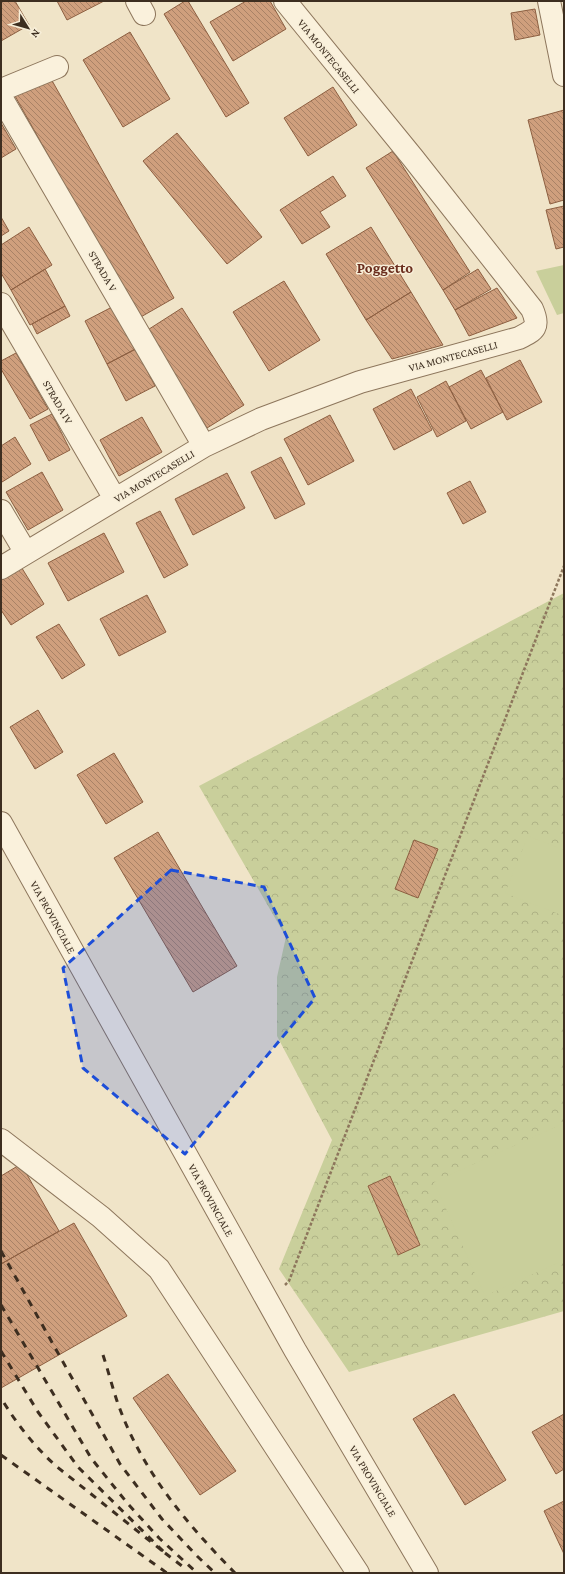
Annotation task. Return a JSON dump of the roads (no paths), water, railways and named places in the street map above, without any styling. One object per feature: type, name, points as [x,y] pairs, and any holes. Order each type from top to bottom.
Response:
[{"type":"street","name":"VIA MONTECASELLI","points":[[1,568],[204,446],[261,419],[360,382],[519,338],[531,333],[536,327],[536,319],[532,309],[413,158],[285,1]]},
{"type":"street","points":[[549,1],[564,75]]},
{"type":"street","points":[[1,90],[57,67]]},
{"type":"street","name":"STRADA V","points":[[1,97],[204,446]]},
{"type":"street","name":"STRADA IV","points":[[1,304],[115,499]]},
{"type":"street","points":[[1,511],[26,553]]},
{"type":"street","name":"VIA PROVINCIALE","points":[[1,823],[269,1303],[427,1573]]},
{"type":"street","points":[[1,1140],[101,1217],[159,1269],[358,1573]]},
{"type":"railway","points":[[1,1251],[120,1464],[162,1519],[215,1573]]},
{"type":"railway","points":[[1,1305],[91,1458],[128,1504],[159,1538],[197,1573]]},
{"type":"railway","points":[[1,1351],[38,1412],[78,1467],[165,1553],[56,1466],[26,1434],[1,1398]]},
{"type":"railway","points":[[103,1355],[117,1401],[127,1426],[152,1472],[166,1494],[182,1514],[235,1573]]},
{"type":"railway","points":[[1,1455],[167,1573]]},
{"type":"railway","points":[[165,1553],[182,1566]]},
{"type":"district","name":"Poggetto","points":[[385,268]]}]
